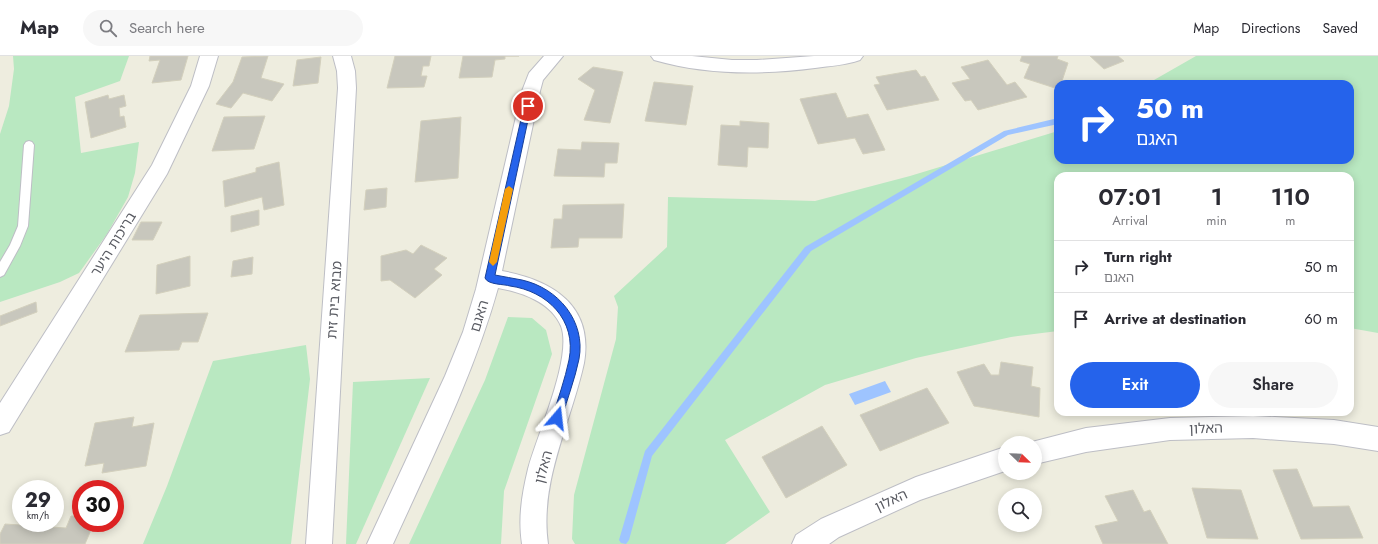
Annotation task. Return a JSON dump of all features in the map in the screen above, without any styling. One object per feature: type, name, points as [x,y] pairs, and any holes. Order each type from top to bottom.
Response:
[{"type":"street","name":"בריכות היער","points":[[0,424],[122,232],[160,169],[190,110],[209,56]]},
{"type":"street","name":"מבוא בית זית","points":[[319,544],[347,88],[346,71],[342,56]]},
{"type":"street","name":"האגם","points":[[380,544],[404,496],[468,350],[483,306],[490,278],[531,91],[536,78],[554,56]]},
{"type":"street","points":[[660,56],[716,65],[766,67],[809,64],[854,56]]},
{"type":"street","name":"האלון","points":[[490,278],[522,284],[549,296],[559,305],[567,316],[572,328],[575,342],[574,359],[570,376],[540,474],[533,506],[533,537],[535,544]]},
{"type":"street","name":"האלון","points":[[1042,450],[1086,440],[1170,429],[1253,427],[1334,432],[1378,439]]},
{"type":"street","name":"האלון","points":[[805,544],[830,528],[916,488],[998,461]]},
{"type":"lane","points":[[0,272],[15,246],[23,226],[29,145]]},
{"type":"green space","points":[[13,56],[129,56],[120,81],[75,97],[81,153],[139,142],[135,173],[128,197],[107,234],[79,273],[60,282],[0,302],[0,134],[9,106],[14,69]]},
{"type":"green space","points":[[1196,56],[1378,56],[1378,333],[1354,329],[1354,172],[1054,172],[1054,332],[1011,337],[916,358],[825,385],[725,440],[770,512],[725,544],[575,544],[572,539],[574,495],[616,339],[618,307],[614,296],[667,247],[668,197],[815,201],[910,176],[1054,132],[1054,164],[1354,164],[1354,80],[1154,80]]},
{"type":"green space","points":[[508,317],[532,318],[546,330],[552,354],[504,491],[501,544],[409,544],[485,380]]},
{"type":"green space","points":[[306,345],[310,379],[291,544],[143,544],[167,486],[213,361]]},
{"type":"green space","points":[[430,378],[356,544],[346,544],[353,382]]},
{"type":"water","points":[[885,381],[891,392],[855,405],[849,394]]},
{"type":"building","points":[[150,56],[188,56],[181,80],[152,83],[160,60],[149,61]]},
{"type":"building","points":[[268,56],[261,78],[284,84],[272,101],[243,93],[231,108],[216,104],[233,82],[242,57]]},
{"type":"building","points":[[395,56],[431,56],[429,66],[423,66],[421,76],[427,76],[424,87],[387,88]]},
{"type":"building","points":[[463,56],[505,56],[505,59],[495,60],[492,77],[459,78]]},
{"type":"building","points":[[1022,56],[1058,56],[1057,59],[1068,63],[1062,80],[1054,80],[1054,88],[1024,78],[1030,64],[1020,61]]},
{"type":"building","points":[[1090,56],[1118,56],[1124,61],[1104,69]]},
{"type":"building","points":[[321,57],[318,83],[293,86],[297,60]]},
{"type":"building","points":[[988,60],[1007,85],[1015,82],[1027,97],[978,110],[971,100],[965,101],[952,83],[970,79],[961,67]]},
{"type":"building","points":[[593,67],[623,72],[610,123],[584,120],[595,90],[578,79]]},
{"type":"building","points":[[916,70],[921,77],[925,76],[939,100],[887,110],[874,85],[880,84],[876,77]]},
{"type":"building","points":[[654,82],[693,86],[686,125],[645,121]]},
{"type":"building","points":[[836,93],[847,118],[868,114],[885,150],[863,154],[855,138],[818,144],[800,99]]},
{"type":"building","points":[[108,95],[109,99],[124,95],[126,106],[119,108],[120,117],[124,116],[126,127],[91,138],[85,102]]},
{"type":"building","points":[[265,116],[254,149],[212,151],[224,117]]},
{"type":"building","points":[[461,117],[458,178],[415,182],[421,121]]},
{"type":"building","points":[[740,121],[769,123],[768,148],[748,147],[747,167],[718,165],[721,125],[740,126]]},
{"type":"building","points":[[582,142],[619,143],[617,163],[605,163],[604,177],[554,176],[558,149],[581,150]]},
{"type":"building","points":[[279,162],[284,205],[264,210],[262,197],[225,207],[223,181],[256,172],[256,168]]},
{"type":"building","points":[[387,188],[386,207],[364,210],[366,190]]},
{"type":"building","points":[[624,204],[622,238],[579,238],[578,247],[551,248],[554,219],[562,219],[563,205]]},
{"type":"building","points":[[259,210],[259,225],[231,232],[231,216]]},
{"type":"building","points":[[141,222],[162,222],[153,240],[132,240]]},
{"type":"building","points":[[421,245],[447,258],[434,269],[442,275],[415,298],[390,280],[381,281],[381,256],[406,250],[413,254]]},
{"type":"building","points":[[190,256],[190,286],[156,294],[157,265]]},
{"type":"building","points":[[253,257],[252,274],[231,277],[233,261]]},
{"type":"building","points":[[36,302],[37,312],[0,326],[0,316]]},
{"type":"building","points":[[208,313],[198,342],[182,342],[179,350],[125,352],[140,315]]},
{"type":"building","points":[[1001,362],[1033,367],[1031,386],[1040,388],[1039,417],[974,406],[957,372],[984,364],[991,375],[999,375]]},
{"type":"building","points":[[927,388],[949,423],[880,451],[860,415]]},
{"type":"building","points":[[134,417],[132,427],[154,423],[146,466],[102,473],[104,463],[85,466],[95,423]]},
{"type":"building","points":[[822,426],[847,465],[786,498],[762,457]]},
{"type":"building","points":[[1297,469],[1313,507],[1349,506],[1363,538],[1301,539],[1273,470]]},
{"type":"building","points":[[1192,488],[1241,490],[1258,539],[1207,538]]},
{"type":"building","points":[[1133,490],[1144,512],[1150,510],[1168,544],[1103,544],[1095,526],[1118,521],[1105,496]]},
{"type":"building","points":[[72,516],[72,532],[90,532],[85,544],[0,544],[0,534],[5,524],[12,524],[12,532],[64,532],[64,528],[66,528]]},
{"type":"waterway","points":[[624,540],[648,454],[808,249],[1006,133],[1054,122]]},
{"type":"slow traffic","points":[[493,262],[509,189]]},
{"type":"route","points":[[528,106],[490,278],[507,280],[536,289],[549,296],[559,305],[567,316],[572,328],[575,342],[574,359],[557,418]]}]
